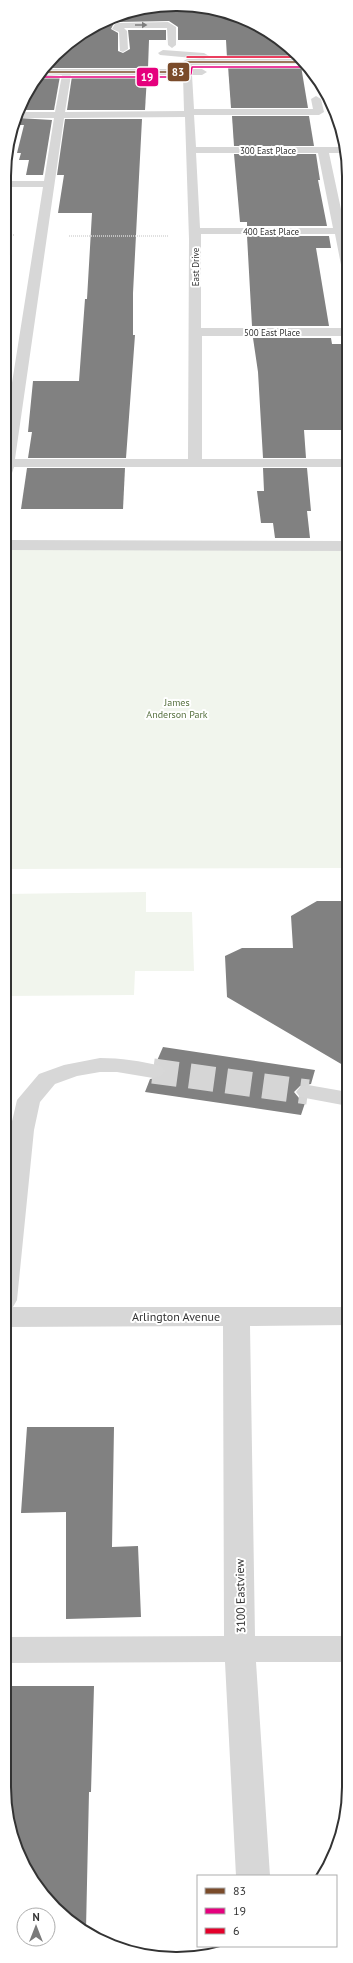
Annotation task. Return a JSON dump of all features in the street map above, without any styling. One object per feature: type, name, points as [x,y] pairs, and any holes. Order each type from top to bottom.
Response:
[{"type":"street","points":[[112,38],[112,32],[118,26],[168,25],[172,27],[172,45]]},
{"type":"street","points":[[116,29],[123,31],[123,50]]},
{"type":"street","points":[[163,53],[182,56],[291,56]]},
{"type":"street","points":[[187,72],[187,62],[297,62]]},
{"type":"street","points":[[48,72],[305,72]]},
{"type":"street","points":[[11,435],[48,184],[67,72]]},
{"type":"street","name":"East Drive","points":[[187,72],[194,231],[195,463]]},
{"type":"street","points":[[23,115],[319,112],[316,99]]},
{"type":"street","name":"300 East Place","points":[[191,150],[340,150]]},
{"type":"street","points":[[323,150],[337,188],[342,219]]},
{"type":"street","points":[[11,184],[48,184]]},
{"type":"street","name":"400 East Place","points":[[194,231],[342,231]]},
{"type":"street","name":"500 East Place","points":[[195,332],[342,332]]},
{"type":"street","points":[[11,468],[195,463],[342,462]]},
{"type":"street","points":[[11,545],[342,546]]},
{"type":"street","points":[[11,1234],[22,1130],[29,1100],[47,1079],[72,1070],[100,1065],[117,1065],[153,1071]]},
{"type":"street","points":[[308,1092],[342,1098]]},
{"type":"street","name":"3100 Eastview","points":[[236,1316],[240,1650],[253,1875]]},
{"type":"street","name":"Arlington Avenue","points":[[11,1317],[342,1316]]},
{"type":"street","points":[[11,1650],[342,1649]]},
{"type":"path","points":[[11,236],[172,236]]},
{"type":"green space","name":"James Anderson Park","points":[[16,547],[342,547],[342,868],[11,869],[11,548]]},
{"type":"green space","points":[[146,892],[146,912],[192,912],[194,971],[135,971],[134,995],[11,996],[11,894]]},
{"type":"building","points":[[166,11],[187,11],[209,14],[250,28],[277,45],[293,58],[227,58],[226,40],[178,40],[178,27],[169,21],[118,22],[144,14]]},
{"type":"building","points":[[114,24],[111,29],[118,33],[118,51],[123,53],[130,49],[128,30],[166,30],[166,40],[149,40],[148,68],[51,68],[59,59],[76,45],[94,33]]},
{"type":"building","points":[[228,66],[300,66],[301,67],[308,108],[231,108]]},
{"type":"building","points":[[46,75],[60,76],[54,110],[25,110],[33,94]]},
{"type":"building","points":[[72,76],[147,76],[145,110],[67,110]]},
{"type":"building","points":[[232,116],[309,116],[314,146],[234,146]]},
{"type":"building","points":[[22,118],[52,120],[43,175],[26,175],[29,160],[19,160],[21,153],[17,153],[24,125],[19,125]]},
{"type":"building","points":[[65,119],[142,119],[133,293],[133,335],[135,335],[126,458],[28,458],[32,432],[28,432],[33,381],[79,381],[85,299],[87,299],[92,213],[58,213],[64,175],[57,175]]},
{"type":"building","points":[[234,154],[316,154],[320,180],[318,180],[327,226],[247,226],[247,222],[240,222]]},
{"type":"building","points":[[247,236],[329,236],[331,248],[316,248],[329,326],[252,326]]},
{"type":"building","points":[[253,338],[331,338],[332,344],[342,344],[342,430],[304,430],[306,458],[263,458],[258,372]]},
{"type":"building","points":[[27,468],[125,468],[123,509],[21,509]]},
{"type":"building","points":[[263,468],[307,468],[311,511],[307,511],[310,538],[275,538],[273,523],[261,523],[257,491],[264,491]]},
{"type":"building","points":[[317,901],[342,901],[342,1064],[227,997],[225,956],[242,948],[293,948],[291,916]]},
{"type":"building","points":[[163,1047],[315,1070],[311,1084],[300,1086],[294,1092],[299,1098],[306,1100],[301,1115],[145,1092],[150,1079],[161,1077],[166,1072],[162,1065],[156,1063]]},
{"type":"building","points":[[27,1427],[114,1427],[112,1547],[138,1546],[141,1617],[66,1619],[66,1512],[21,1513]]},
{"type":"building","points":[[11,1686],[94,1686],[91,1792],[89,1792],[86,1925],[67,1911],[52,1896],[33,1869],[20,1840],[14,1819],[11,1797]]},
{"type":"tunnel","points":[[153,1071],[308,1092]]},
{"type":"transit line","name":"6","points":[[187,57],[292,57]]},
{"type":"transit line","name":"83","points":[[48,72],[187,72],[187,62],[297,62]]},
{"type":"transit line","name":"19","points":[[44,77],[187,77],[191,74],[192,67],[301,67]]}]
